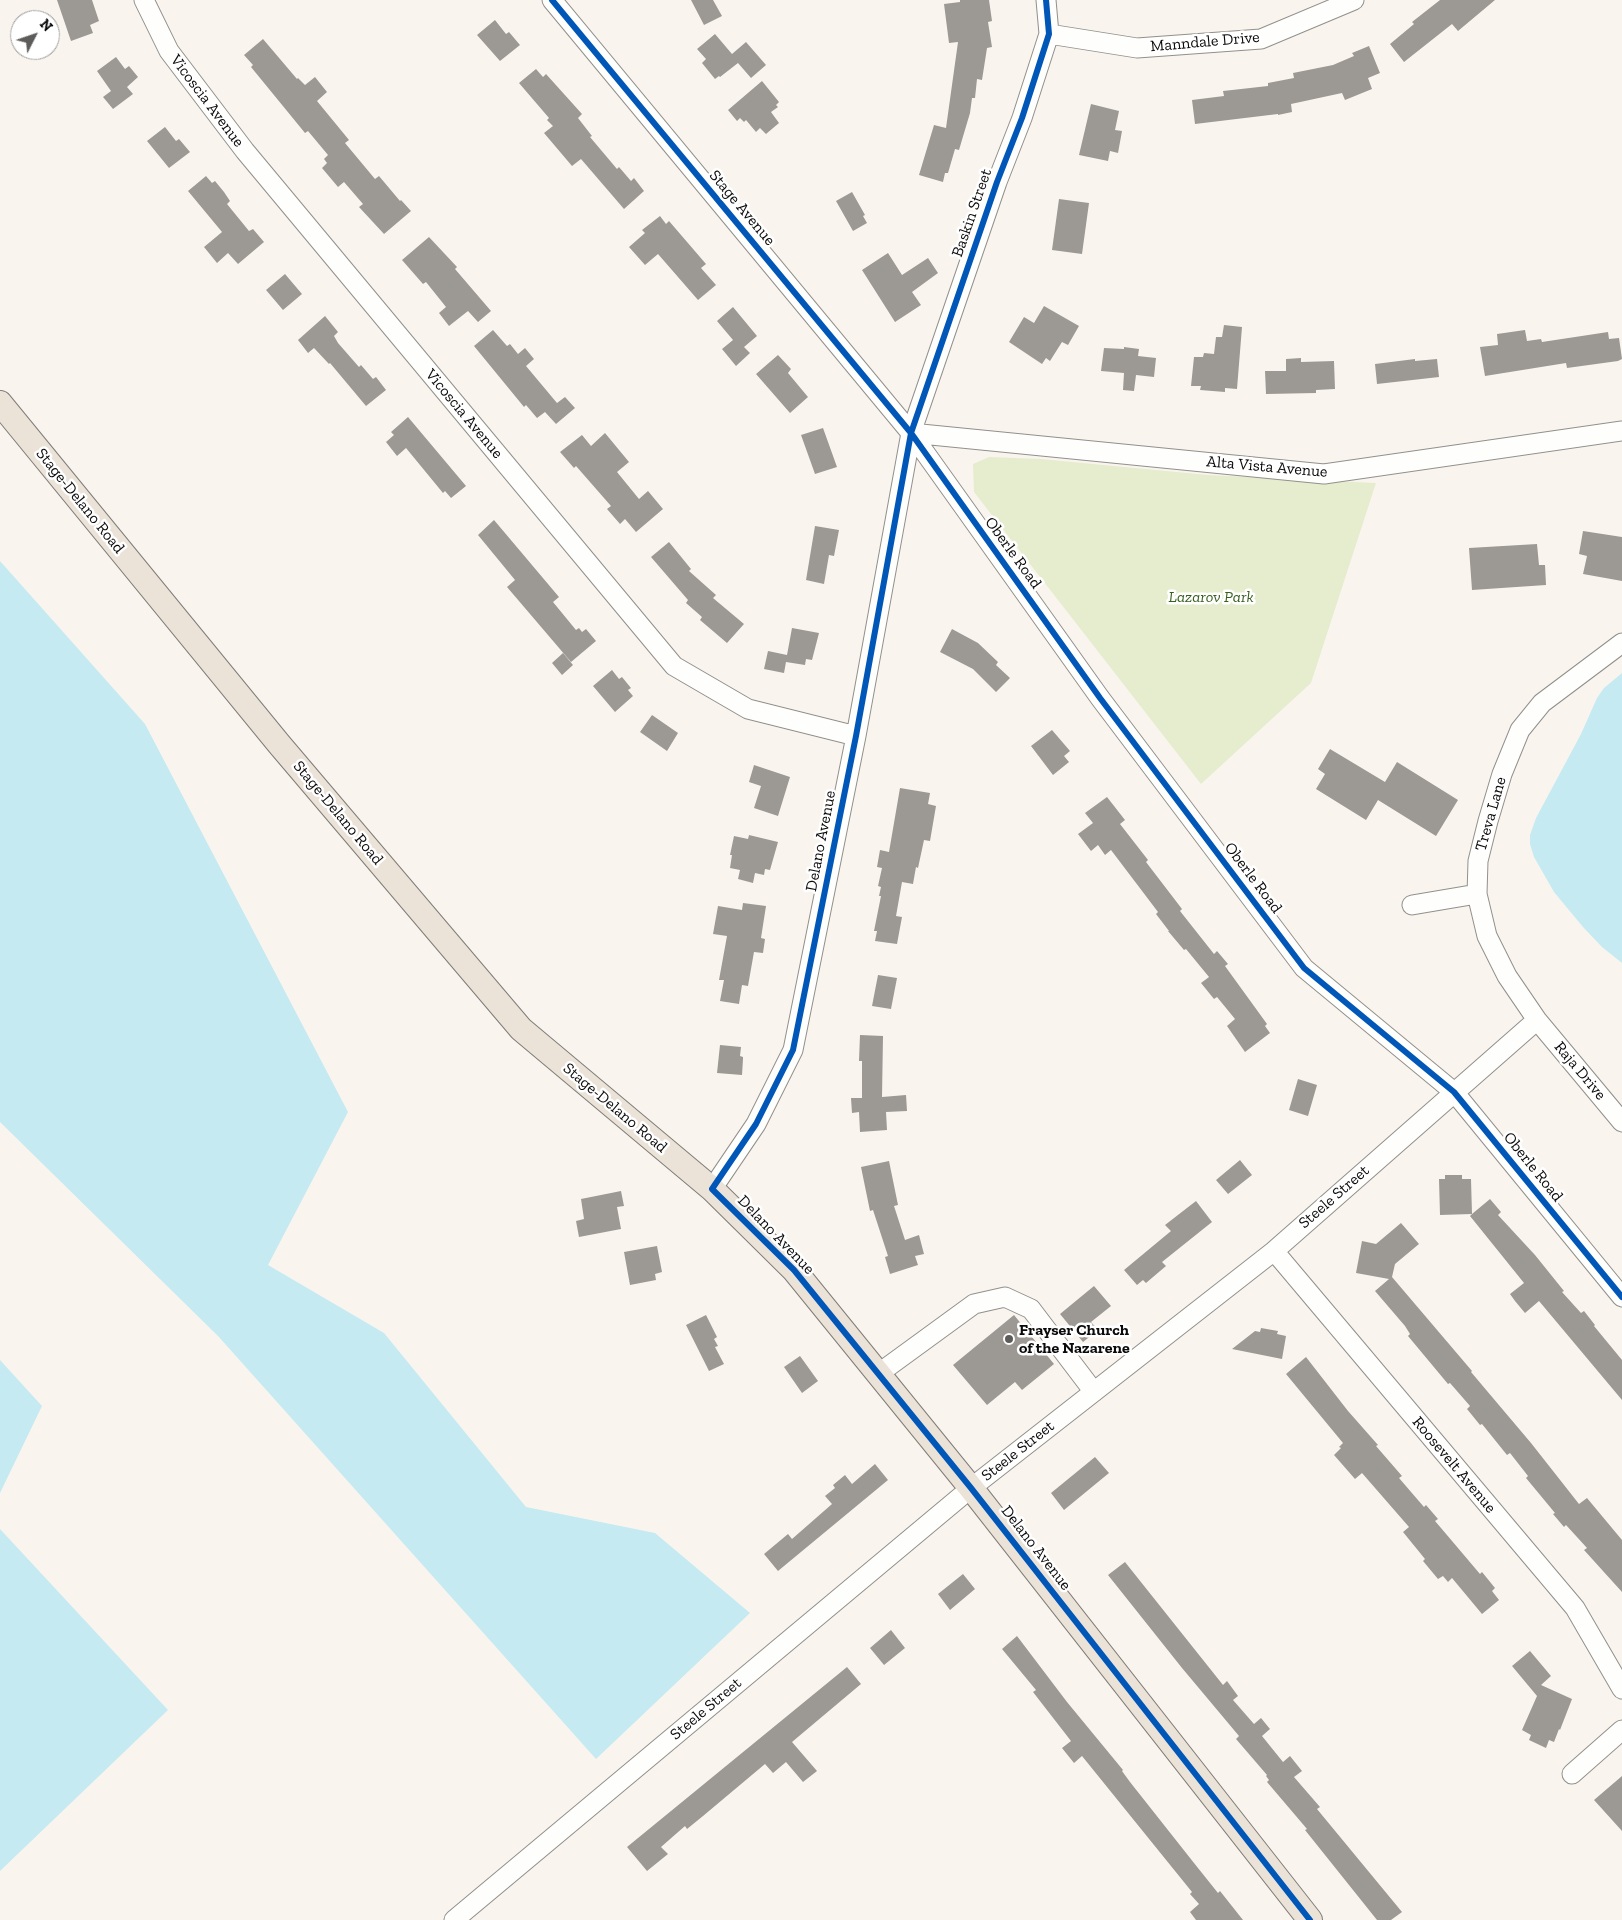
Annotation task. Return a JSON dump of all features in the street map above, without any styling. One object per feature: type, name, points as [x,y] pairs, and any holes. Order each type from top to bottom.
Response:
[{"type":"main road","name":"Stage-Delano Road","points":[[0,403],[279,744],[521,1028],[712,1190]]},
{"type":"main road","name":"Delano Avenue","points":[[712,1190],[794,1270],[971,1488],[1310,1920]]},
{"type":"street","name":"Vicoscia Avenue","points":[[144,0],[170,51],[245,151],[674,666],[748,708],[856,736]]},
{"type":"street","name":"Stage Avenue","points":[[552,0],[911,433]]},
{"type":"street","name":"Baskin Street","points":[[911,433],[997,182],[1022,118],[1049,34],[1046,0]]},
{"type":"street","name":"Manndale Drive","points":[[1049,34],[1137,48],[1261,39],[1354,0]]},
{"type":"street","name":"Alta Vista Avenue","points":[[911,433],[1324,474],[1622,431]]},
{"type":"street","name":"Delano Avenue","points":[[712,1190],[756,1124],[793,1050],[856,736],[911,433]]},
{"type":"street","name":"Oberle Road","points":[[911,433],[1100,698],[1304,968],[1454,1092],[1622,1297]]},
{"type":"street","name":"Treva Lane","points":[[1537,1020],[1507,976],[1487,936],[1477,894],[1478,861],[1502,774],[1520,730],[1542,703],[1622,643]]},
{"type":"street","points":[[1412,905],[1477,894]]},
{"type":"street","name":"Steele Street","points":[[454,1920],[971,1488],[1274,1251],[1537,1020]]},
{"type":"street","name":"Raja Drive","points":[[1537,1020],[1622,1122]]},
{"type":"street","name":"Roosevelt Avenue","points":[[1274,1251],[1574,1608],[1622,1689]]},
{"type":"street","points":[[878,1374],[974,1304],[1005,1297],[1031,1309],[1094,1392]]},
{"type":"street","points":[[1572,1774],[1622,1730]]},
{"type":"green space","name":"Lazarov Park","points":[[989,457],[1041,459],[1208,475],[1376,483],[1311,683],[1201,784],[974,492],[973,464]]},
{"type":"water","points":[[0,561],[145,724],[348,1112],[268,1265],[384,1333],[526,1507],[655,1533],[750,1613],[596,1759],[218,1336],[0,1122]]},
{"type":"water","points":[[1622,673],[1622,963],[1602,947],[1554,892],[1534,857],[1530,844],[1530,835],[1536,818],[1581,734],[1597,698],[1604,688]]},
{"type":"water","points":[[0,1360],[42,1406],[0,1493]]},
{"type":"water","points":[[0,1529],[168,1710],[0,1871]]},
{"type":"building","points":[[57,0],[92,0],[99,21],[90,25],[93,33],[71,41]]},
{"type":"building","points":[[691,0],[713,0],[722,16],[704,25]]},
{"type":"building","points":[[960,0],[989,0],[992,21],[988,22],[992,47],[987,48],[982,80],[977,79],[975,98],[972,98],[970,113],[959,150],[955,149],[948,173],[945,173],[943,182],[919,175],[934,125],[946,128],[958,42],[949,43],[944,4],[960,2]]},
{"type":"building","points":[[1440,0],[1495,0],[1458,31],[1452,24],[1404,62],[1390,44],[1414,24],[1412,22]]},
{"type":"building","points":[[495,20],[506,34],[509,32],[520,45],[500,61],[477,35]]},
{"type":"building","points":[[715,34],[732,54],[746,42],[766,65],[751,78],[738,63],[715,79],[702,63],[706,59],[697,49]]},
{"type":"building","points":[[263,39],[297,79],[305,85],[315,77],[327,92],[317,101],[349,140],[345,143],[375,179],[379,176],[411,211],[384,234],[359,207],[363,204],[344,182],[338,187],[322,168],[327,163],[324,159],[328,155],[308,131],[305,133],[251,67],[253,65],[244,55]]},
{"type":"building","points":[[1369,46],[1380,73],[1368,78],[1372,89],[1345,100],[1342,93],[1291,104],[1292,112],[1278,115],[1195,124],[1192,100],[1224,96],[1223,91],[1268,86],[1268,83],[1294,78],[1293,73],[1333,65],[1354,56],[1352,53]]},
{"type":"building","points":[[116,57],[125,69],[129,66],[138,77],[127,87],[133,94],[113,109],[103,97],[111,91],[97,71]]},
{"type":"building","points":[[536,69],[543,77],[546,74],[582,114],[578,118],[592,136],[590,137],[617,169],[619,167],[631,181],[634,178],[644,191],[624,209],[581,159],[572,166],[544,133],[553,126],[547,120],[549,118],[519,83]]},
{"type":"building","points":[[762,81],[779,102],[776,105],[778,107],[771,112],[779,123],[766,134],[760,128],[756,132],[746,120],[744,122],[740,118],[737,121],[728,110]]},
{"type":"building","points":[[1091,104],[1119,111],[1115,130],[1122,131],[1118,153],[1110,151],[1108,161],[1079,155]]},
{"type":"building","points":[[165,127],[176,141],[179,139],[190,152],[169,168],[147,141]]},
{"type":"building","points":[[206,176],[212,183],[215,181],[224,192],[230,201],[227,204],[249,231],[253,229],[264,242],[238,264],[228,253],[217,263],[204,247],[222,232],[188,191]]},
{"type":"building","points":[[852,192],[865,215],[863,216],[867,223],[853,231],[836,201]]},
{"type":"building","points":[[1059,199],[1089,203],[1082,254],[1052,250]]},
{"type":"building","points":[[660,216],[666,224],[669,221],[706,264],[701,268],[716,285],[698,300],[658,254],[645,265],[629,247],[645,233],[642,230]]},
{"type":"building","points":[[429,237],[457,267],[455,269],[491,311],[478,322],[468,311],[449,326],[439,313],[446,307],[426,282],[423,284],[402,260]]},
{"type":"building","points":[[888,253],[902,275],[928,258],[938,273],[912,292],[921,305],[895,322],[862,270]]},
{"type":"building","points":[[285,274],[302,294],[283,310],[266,290]]},
{"type":"building","points":[[1044,306],[1079,326],[1068,345],[1062,342],[1050,361],[1046,358],[1042,364],[1009,342],[1024,317],[1034,323]]},
{"type":"building","points":[[733,307],[757,336],[744,347],[750,353],[736,366],[722,349],[733,340],[717,321]]},
{"type":"building","points":[[325,316],[338,332],[334,336],[338,343],[359,367],[361,365],[373,379],[376,377],[386,390],[366,406],[330,363],[314,348],[308,353],[298,340]]},
{"type":"building","points":[[1224,325],[1242,327],[1237,389],[1225,388],[1225,392],[1200,390],[1201,386],[1191,386],[1194,357],[1203,357],[1204,353],[1214,354],[1216,337],[1222,337]]},
{"type":"building","points":[[493,330],[507,346],[510,344],[518,354],[525,348],[534,359],[526,366],[557,403],[565,397],[575,408],[556,424],[545,412],[537,418],[526,405],[524,407],[474,346]]},
{"type":"building","points":[[1525,330],[1527,341],[1541,339],[1542,342],[1608,332],[1609,339],[1619,338],[1622,359],[1567,368],[1566,363],[1485,376],[1480,347],[1498,345],[1497,334]]},
{"type":"building","points":[[1124,347],[1139,349],[1138,356],[1156,358],[1154,377],[1136,375],[1134,391],[1123,390],[1124,373],[1101,371],[1104,348],[1124,349]]},
{"type":"building","points":[[778,355],[791,369],[788,373],[808,397],[790,413],[756,374]]},
{"type":"building","points":[[1301,358],[1301,362],[1334,361],[1335,389],[1316,390],[1316,393],[1266,394],[1265,371],[1286,371],[1286,359]]},
{"type":"building","points":[[1415,359],[1415,361],[1437,359],[1439,377],[1377,384],[1375,364]]},
{"type":"building","points":[[408,417],[466,486],[451,498],[445,491],[443,493],[406,448],[397,456],[386,442],[394,435],[391,432]]},
{"type":"building","points":[[823,428],[837,467],[815,474],[801,435]]},
{"type":"building","points":[[605,433],[629,462],[617,472],[639,499],[648,491],[663,509],[636,532],[625,519],[620,524],[607,509],[611,506],[576,466],[574,468],[560,452],[582,435],[591,446]]},
{"type":"building","points":[[494,520],[559,597],[553,602],[576,630],[579,628],[582,632],[586,629],[596,641],[571,662],[507,587],[515,580],[478,535]]},
{"type":"building","points":[[815,526],[839,530],[834,556],[829,555],[824,584],[806,580]]},
{"type":"building","points":[[1583,531],[1622,537],[1622,581],[1583,574],[1587,556],[1579,554]]},
{"type":"building","points":[[669,542],[691,569],[689,571],[716,595],[713,598],[744,624],[727,643],[700,620],[702,617],[686,603],[688,600],[651,557]]},
{"type":"building","points":[[1537,544],[1539,565],[1545,565],[1546,585],[1472,590],[1469,548]]},
{"type":"building","points":[[792,628],[819,633],[812,660],[806,659],[805,665],[786,662],[784,673],[764,669],[768,651],[787,655]]},
{"type":"building","points":[[952,629],[978,643],[998,662],[996,665],[1010,678],[996,692],[973,669],[940,652]]},
{"type":"building","points":[[563,653],[573,665],[562,675],[552,663]]},
{"type":"building","points":[[612,670],[619,679],[622,677],[631,688],[628,690],[633,696],[615,712],[593,686]]},
{"type":"building","points":[[652,715],[678,733],[667,751],[640,732]]},
{"type":"building","points":[[1052,730],[1070,751],[1064,756],[1069,762],[1053,775],[1031,746]]},
{"type":"building","points":[[1330,749],[1385,782],[1397,762],[1458,800],[1436,836],[1378,800],[1366,820],[1316,789],[1325,774],[1318,769]]},
{"type":"building","points":[[754,765],[790,777],[778,816],[754,808],[761,786],[749,782]]},
{"type":"building","points":[[900,788],[930,793],[928,804],[936,806],[930,841],[924,840],[913,884],[902,882],[896,916],[902,917],[897,944],[875,941],[877,931],[874,931],[881,896],[879,896],[881,887],[878,886],[882,868],[877,867],[880,850],[889,852]]},
{"type":"building","points":[[1107,797],[1125,820],[1120,824],[1182,909],[1180,911],[1214,954],[1217,951],[1228,964],[1225,966],[1267,1024],[1265,1026],[1270,1033],[1245,1052],[1227,1026],[1235,1019],[1217,997],[1214,999],[1201,983],[1209,977],[1168,931],[1156,914],[1158,912],[1111,850],[1105,855],[1098,845],[1091,851],[1078,834],[1093,823],[1085,813]]},
{"type":"building","points":[[749,835],[778,842],[770,870],[765,869],[764,875],[755,873],[753,883],[738,879],[740,870],[730,868],[732,855],[730,855],[734,836],[748,839]]},
{"type":"building","points":[[743,903],[766,906],[761,938],[765,939],[763,953],[754,952],[748,986],[742,985],[739,1004],[720,1001],[724,980],[719,980],[727,936],[713,934],[718,906],[742,910]]},
{"type":"building","points":[[878,975],[897,978],[891,1009],[872,1006]]},
{"type":"building","points":[[860,1035],[883,1036],[882,1097],[906,1095],[907,1111],[886,1112],[887,1130],[860,1132],[859,1112],[852,1113],[851,1098],[862,1098],[862,1061],[859,1061]]},
{"type":"building","points":[[720,1045],[741,1047],[740,1056],[743,1057],[742,1075],[717,1073]]},
{"type":"building","points":[[1298,1079],[1317,1085],[1308,1116],[1289,1110]]},
{"type":"building","points":[[1240,1160],[1252,1175],[1228,1194],[1216,1180]]},
{"type":"building","points":[[889,1161],[898,1205],[894,1206],[905,1240],[919,1235],[924,1254],[915,1256],[918,1265],[890,1274],[885,1257],[888,1256],[873,1210],[870,1211],[861,1167]]},
{"type":"building","points":[[1445,1175],[1462,1175],[1462,1179],[1471,1179],[1472,1214],[1440,1215],[1439,1179],[1445,1179]]},
{"type":"building","points":[[621,1191],[624,1206],[617,1207],[621,1229],[579,1237],[576,1221],[584,1219],[581,1199]]},
{"type":"building","points":[[1490,1199],[1501,1212],[1498,1215],[1535,1255],[1564,1291],[1562,1292],[1581,1313],[1584,1311],[1622,1360],[1622,1400],[1539,1301],[1525,1313],[1510,1294],[1524,1283],[1470,1216]]},
{"type":"building","points":[[1196,1201],[1212,1222],[1162,1262],[1166,1266],[1146,1283],[1143,1280],[1137,1285],[1124,1270],[1171,1231],[1165,1225]]},
{"type":"building","points":[[1401,1223],[1419,1244],[1395,1264],[1392,1277],[1472,1371],[1579,1504],[1587,1498],[1622,1540],[1622,1592],[1584,1550],[1587,1548],[1553,1514],[1555,1513],[1526,1478],[1528,1476],[1510,1453],[1507,1455],[1482,1424],[1480,1425],[1467,1409],[1470,1406],[1450,1383],[1448,1384],[1408,1336],[1410,1334],[1405,1326],[1375,1291],[1389,1279],[1356,1273],[1362,1241],[1376,1244]]},
{"type":"building","points":[[657,1246],[662,1272],[655,1274],[656,1280],[630,1285],[624,1252]]},
{"type":"building","points":[[1094,1286],[1111,1306],[1091,1322],[1098,1330],[1083,1342],[1060,1314]]},
{"type":"building","points":[[706,1315],[717,1337],[714,1339],[718,1346],[715,1347],[724,1364],[709,1371],[686,1325]]},
{"type":"building","name":"Frayser Church of the Nazarene","points":[[1014,1315],[1054,1364],[1022,1390],[1015,1382],[987,1405],[953,1365]]},
{"type":"building","points":[[1261,1328],[1278,1331],[1277,1334],[1286,1336],[1282,1359],[1232,1349],[1255,1331],[1260,1332]]},
{"type":"building","points":[[800,1356],[818,1381],[802,1393],[784,1367]]},
{"type":"building","points":[[1306,1357],[1402,1476],[1399,1478],[1424,1507],[1426,1505],[1438,1519],[1435,1521],[1480,1574],[1482,1572],[1495,1588],[1492,1591],[1499,1600],[1482,1614],[1452,1578],[1448,1582],[1443,1576],[1438,1579],[1423,1561],[1425,1559],[1403,1532],[1409,1527],[1362,1473],[1355,1479],[1334,1455],[1343,1443],[1286,1374]]},
{"type":"building","points":[[1095,1457],[1109,1473],[1064,1510],[1051,1493]]},
{"type":"building","points":[[875,1464],[888,1480],[778,1571],[764,1554],[788,1534],[792,1539],[832,1504],[825,1496],[835,1488],[833,1485],[845,1475],[852,1484]]},
{"type":"building","points":[[1125,1562],[1223,1685],[1227,1681],[1238,1696],[1233,1700],[1254,1724],[1261,1718],[1270,1729],[1262,1736],[1283,1762],[1290,1756],[1302,1771],[1294,1777],[1320,1807],[1317,1809],[1402,1912],[1391,1920],[1377,1920],[1305,1830],[1307,1829],[1267,1782],[1269,1780],[1267,1775],[1236,1739],[1239,1736],[1108,1575]]},
{"type":"building","points":[[963,1574],[975,1589],[950,1610],[938,1594]]},
{"type":"building","points":[[891,1630],[905,1648],[884,1665],[870,1648]]},
{"type":"building","points":[[1017,1636],[1194,1863],[1243,1920],[1196,1920],[1190,1912],[1199,1904],[1190,1894],[1192,1892],[1082,1756],[1074,1763],[1062,1748],[1071,1741],[1033,1692],[1036,1690],[1002,1649]]},
{"type":"building","points":[[1530,1651],[1551,1676],[1541,1685],[1572,1699],[1554,1742],[1549,1740],[1546,1748],[1529,1740],[1531,1735],[1522,1730],[1537,1696],[1512,1666]]},
{"type":"building","points":[[847,1667],[861,1684],[792,1742],[817,1771],[803,1782],[786,1762],[773,1773],[765,1764],[687,1829],[685,1826],[661,1847],[668,1854],[647,1871],[627,1847]]},
{"type":"building","points":[[1622,1776],[1622,1831],[1594,1800]]},
{"type":"cycle path","points":[[552,0],[911,433],[1100,698],[1304,968],[1454,1092],[1622,1297]]},
{"type":"cycle path","points":[[1046,0],[1049,34],[1022,118],[997,182],[911,433],[856,736],[793,1050],[756,1124],[712,1189],[794,1270],[971,1488],[1310,1920]]},
{"type":"place","name":"Frayser Church of the Nazarene","points":[[1009,1339]]}]
